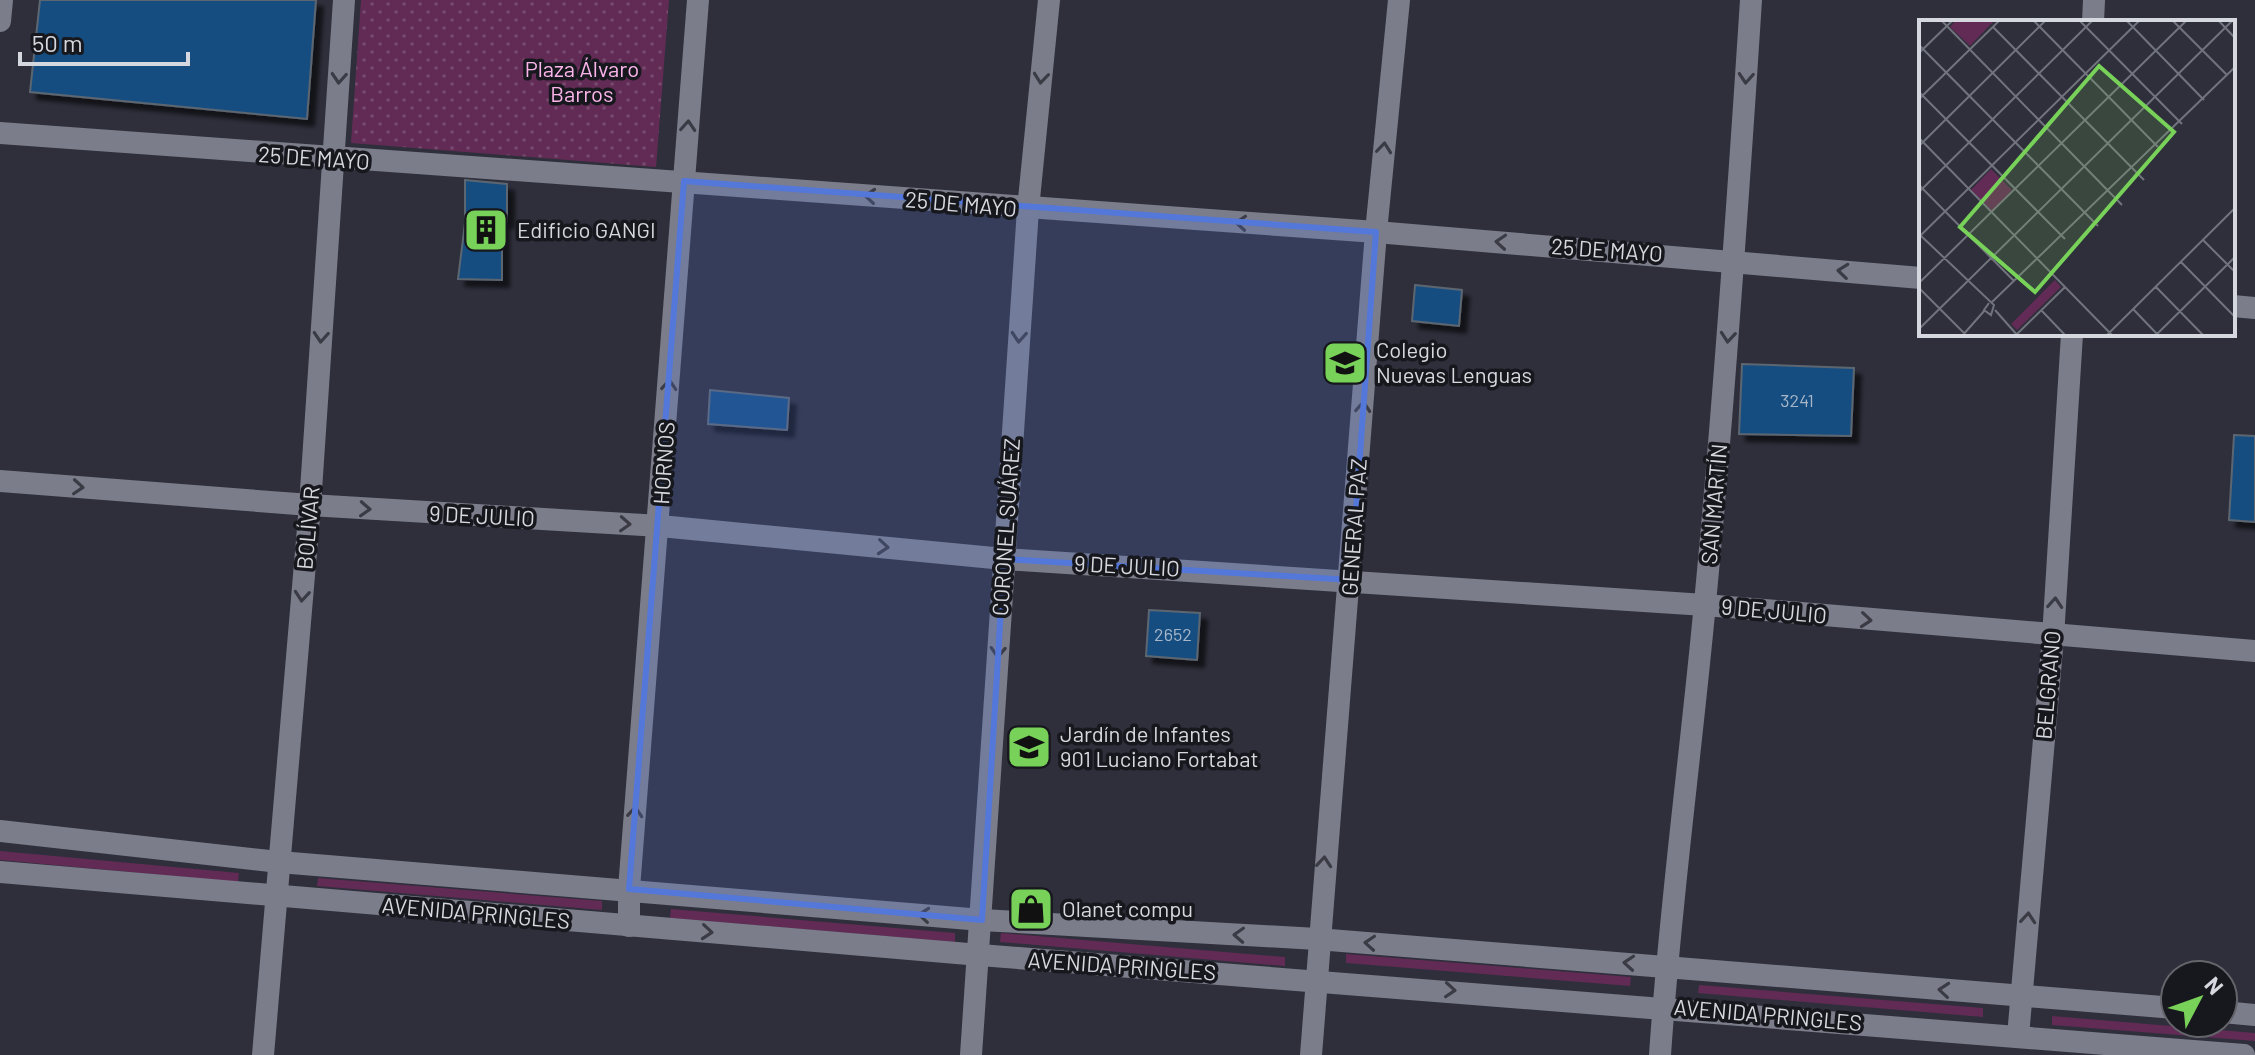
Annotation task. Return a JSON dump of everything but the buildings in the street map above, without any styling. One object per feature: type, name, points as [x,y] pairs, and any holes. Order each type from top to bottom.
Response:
[{"type":"street","points":[[0,21],[2,0]]},
{"type":"street","name":"BOLÍVAR","points":[[263,1055],[310,505],[344,0]]},
{"type":"street","name":"HORNOS","points":[[629,926],[629,889],[660,526],[698,0]]},
{"type":"street","name":"CORONEL SUÁREZ","points":[[971,1055],[1028,209],[1049,0]]},
{"type":"street","name":"GENERAL PAZ","points":[[1311,1055],[1317,939],[1351,580],[1376,232],[1399,0]]},
{"type":"street","name":"SAN MARTÍN","points":[[1660,1055],[1666,966],[1705,605],[1735,260],[1751,0]]},
{"type":"street","points":[[2093,20],[2094,0]]},
{"type":"street","name":"25 DE MAYO","points":[[0,133],[333,160],[684,181],[1028,209],[1376,232],[1919,278]]},
{"type":"street","points":[[2235,306],[2255,308]]},
{"type":"street","name":"BELGRANO","points":[[2018,1036],[2053,637],[2072,336]]},
{"type":"street","name":"9 DE JULIO","points":[[0,481],[310,505],[660,526],[1004,559],[1705,605],[2053,637],[2255,651]]},
{"type":"street","name":"AVENIDA PRINGLES","points":[[0,831],[279,862],[982,920],[1317,939],[2159,1007]]},
{"type":"street","name":"AVENIDA PRINGLES","points":[[0,872],[980,955],[1663,1006],[2244,1055]]},
{"type":"highlighted area","points":[[684,181],[1376,232],[1351,580],[1004,559],[982,920],[629,889]]},
{"type":"green space","name":"Plaza Álvaro Barros","points":[[361,0],[669,0],[656,167],[351,143]]},
{"type":"green space","points":[[0,851],[239,873],[238,882],[0,860]]},
{"type":"green space","points":[[318,878],[602,901],[602,910],[317,886]]},
{"type":"green space","points":[[671,909],[955,933],[955,942],[670,918]]},
{"type":"green space","points":[[1001,933],[1285,957],[1285,966],[1000,942]]},
{"type":"green space","points":[[1346,954],[1631,977],[1630,986],[1346,963]]},
{"type":"green space","points":[[1699,985],[1983,1008],[1983,1017],[1698,993]]},
{"type":"green space","points":[[2052,1016],[2159,1025],[2159,1033],[2052,1025]]},
{"type":"green space","points":[[2239,1032],[2255,1033],[2255,1041],[2230,1039],[2239,1039]]},
{"type":"place","name":"Edificio GANGI","points":[[486,230]]},
{"type":"place","name":"Colegio Nuevas Lenguas","points":[[1345,363]]},
{"type":"place","name":"Jardín de Infantes 901 Luciano Fortabat","points":[[1029,747]]},
{"type":"place","name":"Olanet compu","points":[[1031,909]]}]
